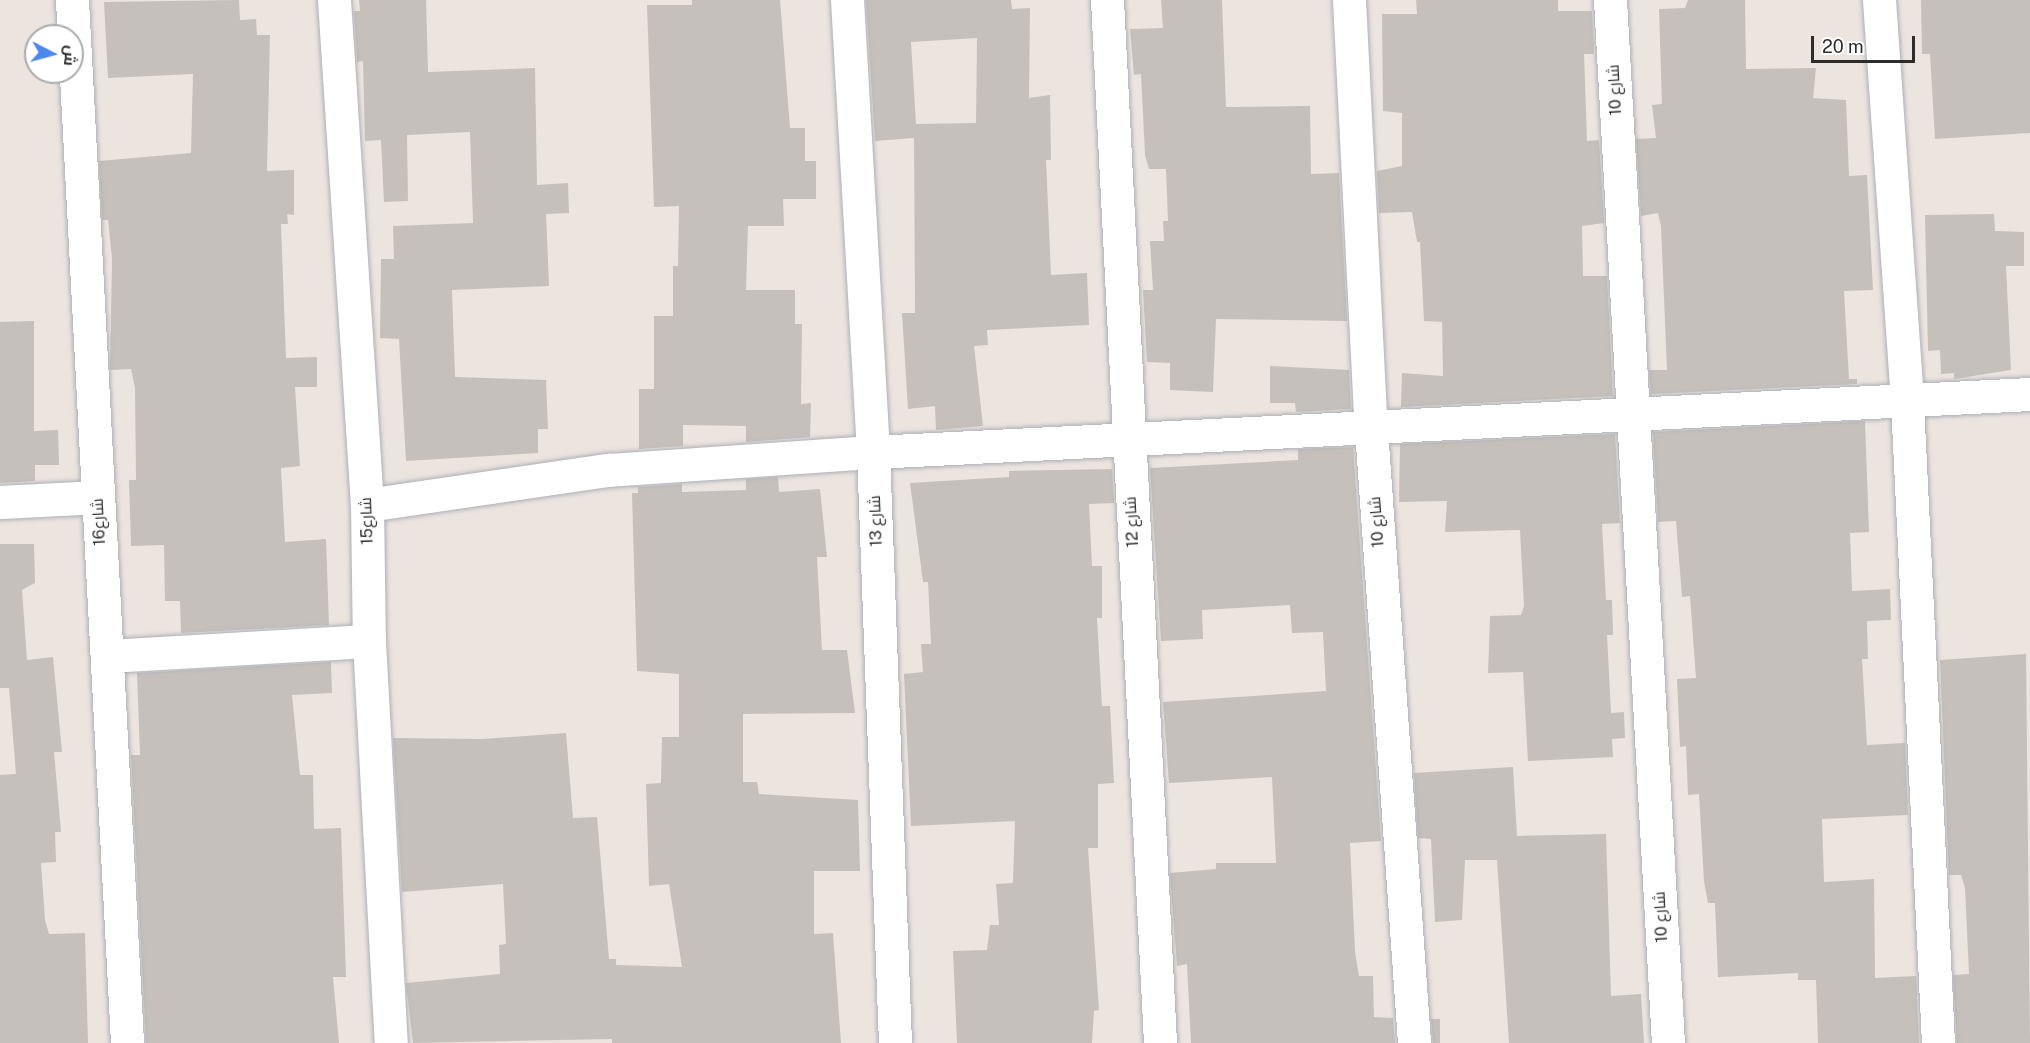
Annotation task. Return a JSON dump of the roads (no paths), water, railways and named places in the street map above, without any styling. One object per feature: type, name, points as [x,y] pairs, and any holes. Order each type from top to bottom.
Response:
[{"type":"street","name":"شارع16","points":[[72,0],[127,1043]]},
{"type":"street","name":"شارع15","points":[[334,0],[367,505],[369,641],[391,1043]]},
{"type":"street","name":"شارع 13","points":[[847,0],[873,452],[895,1043]]},
{"type":"street","name":"شارع 12","points":[[1107,0],[1160,1043]]},
{"type":"street","name":"شارع 10","points":[[1349,0],[1371,429],[1414,1043]]},
{"type":"street","name":"شارع 10","points":[[1610,0],[1668,1043]]},
{"type":"street","points":[[1879,0],[1907,402],[1938,1043]]},
{"type":"street","points":[[367,505],[608,470],[873,452],[1633,417],[2030,394]]},
{"type":"street","points":[[0,502],[98,497]]},
{"type":"street","points":[[107,656],[369,641]]}]
